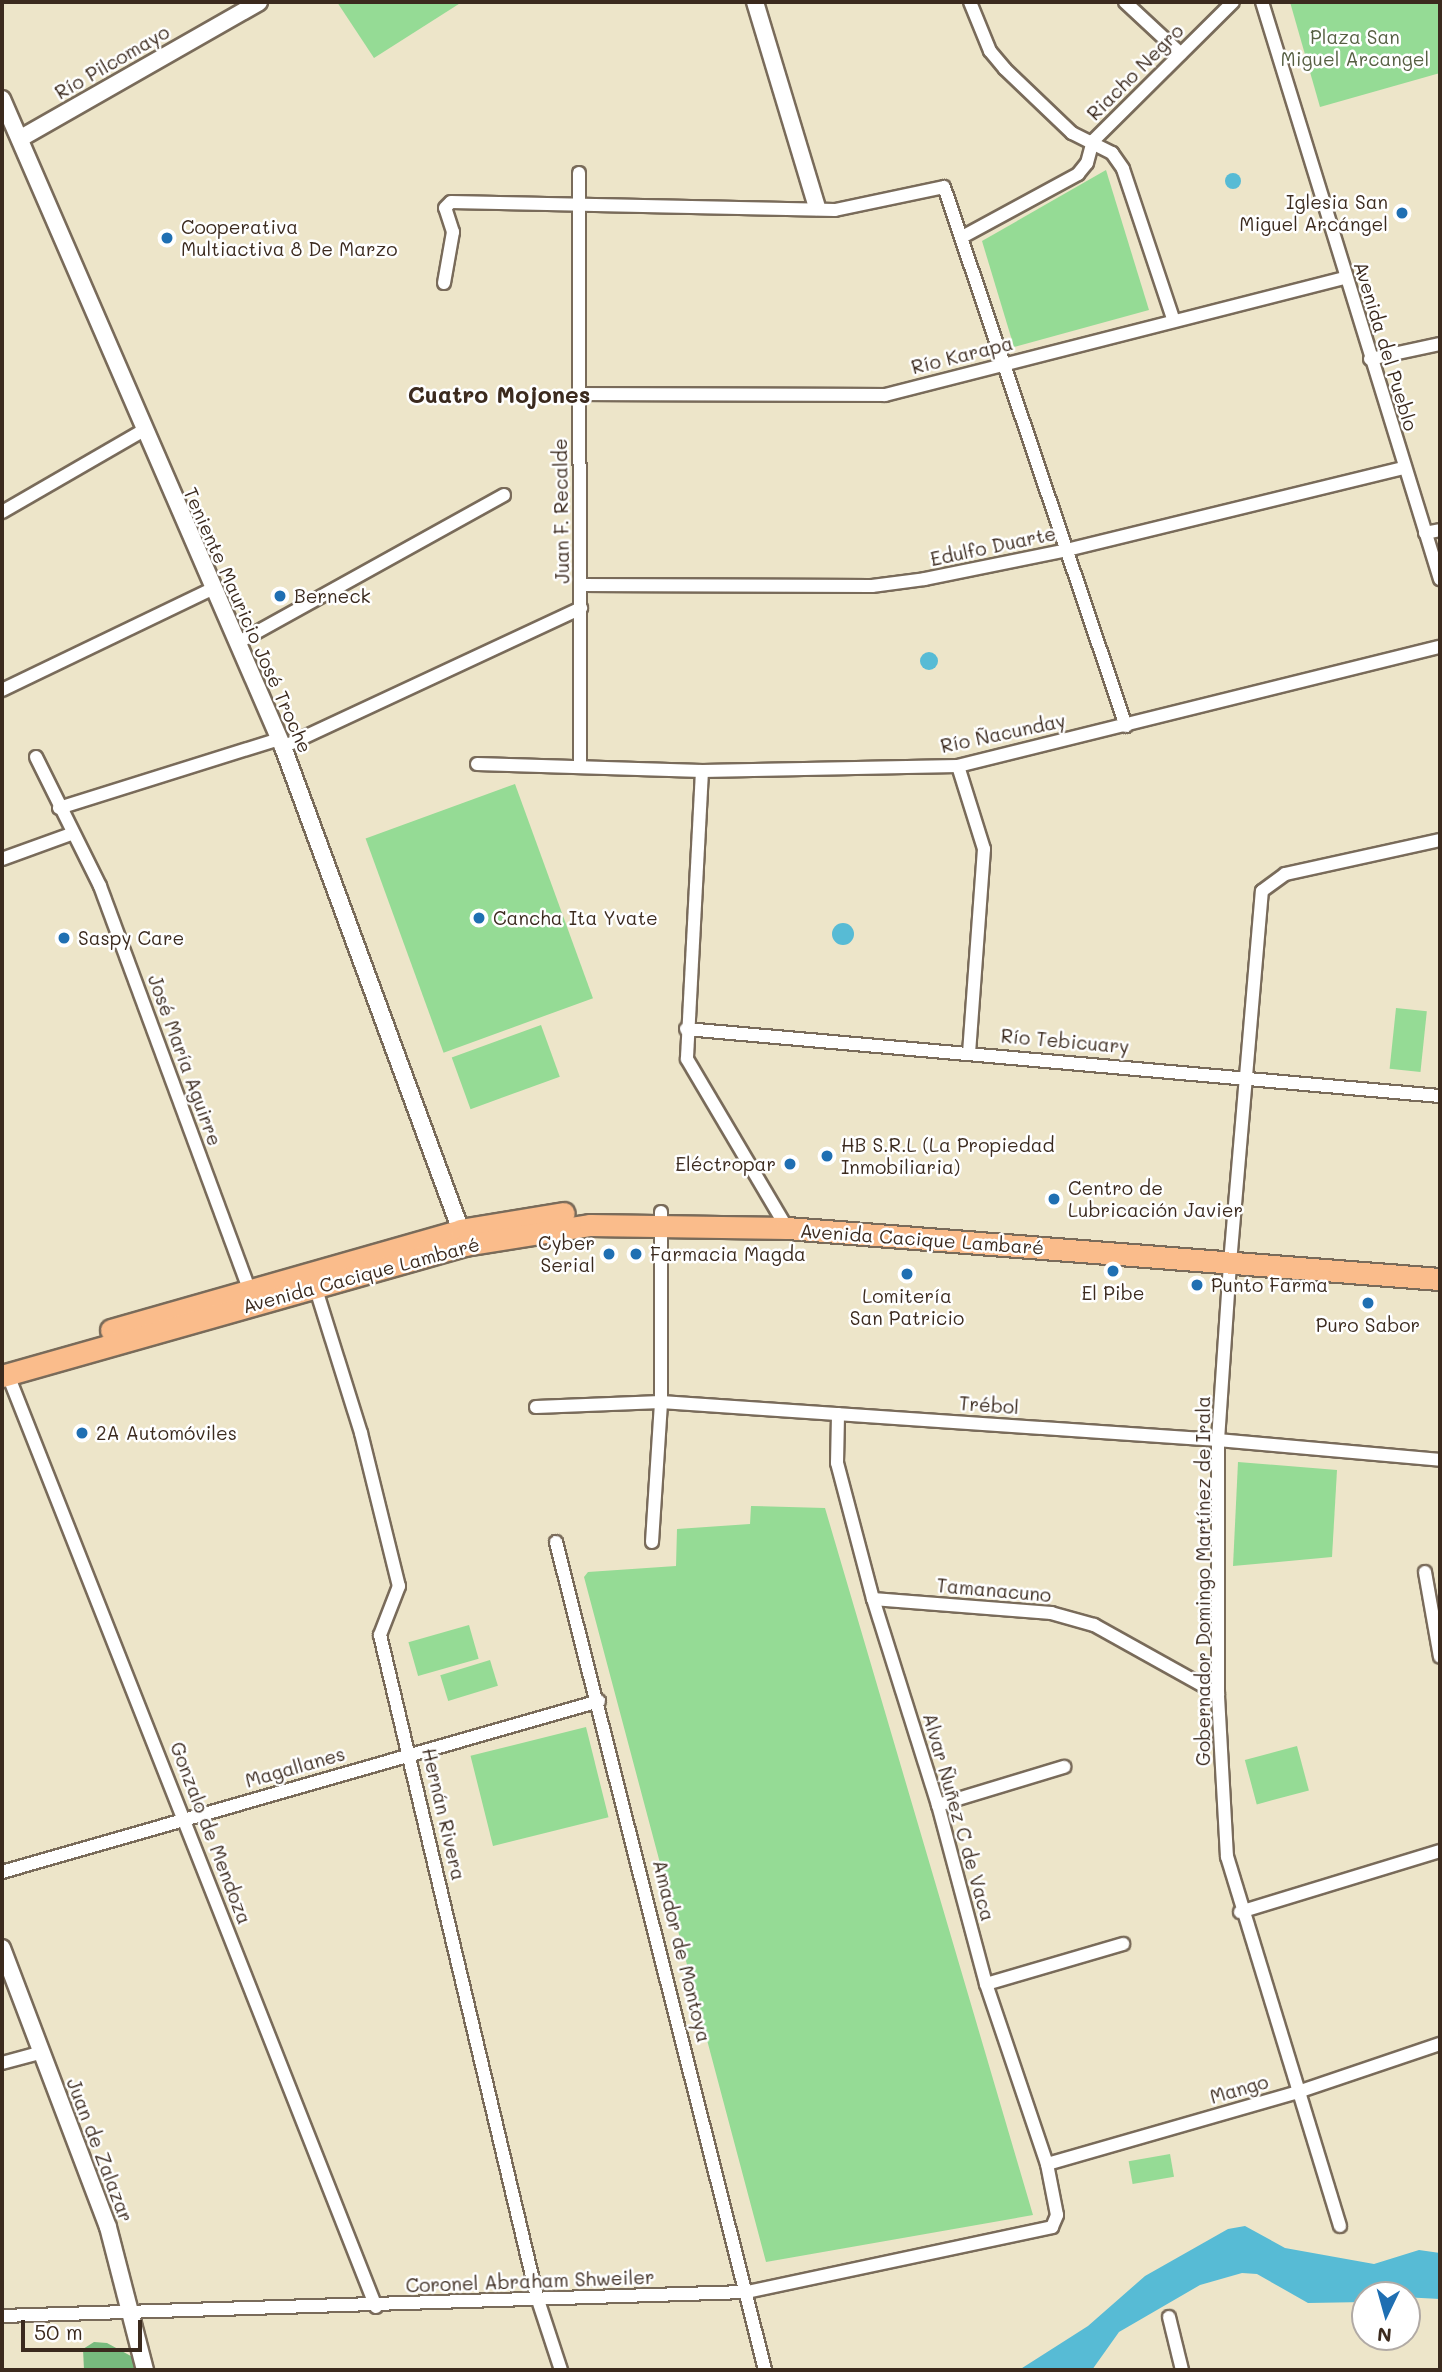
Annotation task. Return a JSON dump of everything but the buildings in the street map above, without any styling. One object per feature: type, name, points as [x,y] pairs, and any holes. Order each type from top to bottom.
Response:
[{"type":"main road","name":"Avenida Cacique Lambaré","points":[[3,1367],[463,1237],[661,1218],[794,1222],[1122,1247],[1440,1279]]},
{"type":"main road","name":"Avenida Cacique Lambaré","points":[[1231,1256],[1440,1265]]},
{"type":"street","name":"Río Pilcomayo","points":[[21,138],[259,2]]},
{"type":"street","points":[[755,2],[817,207]]},
{"type":"street","points":[[970,2],[990,51],[1005,69],[1072,133],[1093,141],[1112,153],[1123,169],[1174,321]]},
{"type":"street","points":[[1125,2],[1181,54]]},
{"type":"street","name":"Riacho Negro","points":[[964,236],[1077,174],[1087,163],[1093,141],[1233,2]]},
{"type":"street","name":"Avenida del Pueblo","points":[[1262,2],[1440,579]]},
{"type":"street","name":"Teniente Mauricio José Troche","points":[[2,99],[281,743],[463,1237]]},
{"type":"street","name":"Juan F. Recalde","points":[[579,173],[580,764]]},
{"type":"street","points":[[443,283],[453,232],[447,204],[855,208],[944,187],[964,236],[1126,726]]},
{"type":"street","name":"Río Karapa","points":[[579,394],[885,395],[1345,278]]},
{"type":"street","points":[[1370,359],[1440,344]]},
{"type":"street","points":[[2,512],[144,430]]},
{"type":"street","name":"Edulfo Duarte","points":[[581,585],[872,586],[1067,550],[1404,468]]},
{"type":"street","points":[[239,642],[504,495]]},
{"type":"street","points":[[1425,533],[1440,530]]},
{"type":"street","points":[[2,690],[212,589]]},
{"type":"street","points":[[60,808],[281,743],[580,608]]},
{"type":"street","name":"Río Ñacunday","points":[[477,764],[580,764],[702,771],[958,766],[1440,647]]},
{"type":"street","name":"José María Aguirre","points":[[36,757],[71,834],[100,886],[252,1298]]},
{"type":"street","points":[[958,766],[984,849],[969,1051]]},
{"type":"street","points":[[702,771],[686,1028],[692,1072],[794,1222]]},
{"type":"street","points":[[2,859],[71,834]]},
{"type":"street","name":"Gobernador Domingo Martínez de Irala","points":[[1340,2226],[1295,2093],[1240,1912],[1227,1857],[1218,1694],[1218,1440],[1231,1256],[1262,891],[1285,874],[1440,840]]},
{"type":"street","name":"Río Tebicuary","points":[[686,1028],[969,1051],[1440,1096]]},
{"type":"street","points":[[652,1542],[661,1402],[661,1218]]},
{"type":"street","name":"Hernán Rivera","points":[[313,1280],[361,1433],[399,1586],[380,1635],[537,2297],[561,2370]]},
{"type":"street","name":"Gonzalo de Mendoza","points":[[3,1367],[185,1819],[376,2307]]},
{"type":"street","name":"Trébol","points":[[536,1407],[661,1402],[1218,1440],[1440,1460]]},
{"type":"street","name":"Alvar Ñuñez C de Vaca","points":[[838,1414],[837,1463],[873,1600],[937,1805],[986,1984],[1047,2164],[1057,2215],[1052,2227]]},
{"type":"street","name":"Amador de Montoya","points":[[556,1542],[600,1701],[765,2370]]},
{"type":"street","points":[[1425,1572],[1440,1657]]},
{"type":"street","name":"Tamanacuno","points":[[873,1600],[1051,1613],[1094,1625],[1218,1694]]},
{"type":"street","name":"Magallanes","points":[[2,1871],[600,1701]]},
{"type":"street","points":[[937,1805],[1064,1767]]},
{"type":"street","points":[[1240,1912],[1440,1851]]},
{"type":"street","points":[[986,1984],[1123,1944]]},
{"type":"street","name":"Juan de Zalazar","points":[[2,1948],[108,2227],[132,2311],[145,2370]]},
{"type":"street","name":"Mango","points":[[1047,2164],[1295,2093],[1440,2044]]},
{"type":"street","points":[[2,2063],[40,2053]]},
{"type":"street","name":"Coronel Abraham Shweiler","points":[[2,2316],[376,2307],[537,2297],[747,2292],[1052,2227]]},
{"type":"street","points":[[1169,2317],[1182,2370]]},
{"type":"green space","points":[[337,2],[462,2],[374,58]]},
{"type":"green space","name":"Plaza San Miguel Arcangel","points":[[1290,2],[1440,2],[1440,73],[1320,107]]},
{"type":"green space","points":[[1106,170],[1149,310],[1014,347],[982,241]]},
{"type":"green space","name":"Cancha Ita Yvate","points":[[515,784],[593,998],[444,1053],[366,838]]},
{"type":"green space","points":[[1396,1008],[1427,1011],[1420,1072],[1390,1069]]},
{"type":"green space","points":[[541,1025],[560,1077],[471,1109],[452,1057]]},
{"type":"green space","points":[[1238,1462],[1337,1470],[1332,1557],[1233,1566]]},
{"type":"green space","points":[[751,1506],[825,1508],[1033,2215],[766,2262],[584,1577],[588,1572],[676,1566],[677,1529],[750,1524]]},
{"type":"green space","points":[[469,1625],[479,1659],[418,1676],[408,1642]]},
{"type":"green space","points":[[490,1660],[498,1686],[448,1701],[440,1675]]},
{"type":"green space","points":[[586,1727],[608,1817],[493,1846],[471,1756]]},
{"type":"green space","points":[[1297,1746],[1309,1790],[1257,1804],[1245,1760]]},
{"type":"green space","points":[[1170,2154],[1174,2177],[1133,2184],[1129,2161]]},
{"type":"green space","points":[[94,2342],[107,2343],[140,2361],[137,2370],[84,2370],[83,2349]]},
{"type":"water","points":[[1233,173],[1241,181],[1233,189],[1225,181]]},
{"type":"water","points":[[925,652],[933,652],[938,661],[936,668],[925,670],[920,665],[920,657]]},
{"type":"water","points":[[843,923],[851,926],[854,934],[851,942],[843,945],[835,942],[832,934],[835,926]]},
{"type":"water","points":[[1245,2226],[1285,2248],[1374,2264],[1419,2250],[1440,2253],[1440,2299],[1421,2298],[1421,2281],[1351,2281],[1351,2302],[1308,2303],[1257,2274],[1242,2273],[1200,2285],[1119,2332],[1092,2370],[1019,2370],[1088,2326],[1145,2276],[1228,2229]]},
{"type":"place","name":"Iglesia San Miguel Arcángel","points":[[1402,213]]},
{"type":"place","name":"Cooperativa Multiactiva 8 De Marzo","points":[[167,238]]},
{"type":"place","name":"Berneck","points":[[280,596]]},
{"type":"place","name":"Cancha Ita Yvate","points":[[479,918]]},
{"type":"place","name":"Saspy Care","points":[[64,938]]},
{"type":"place","name":"HB S.R.L (La Propiedad Inmobiliaria)","points":[[827,1156]]},
{"type":"place","name":"Eléctropar","points":[[790,1164]]},
{"type":"place","name":"Centro de Lubricación Javier","points":[[1054,1199]]},
{"type":"place","name":"Cyber Serial","points":[[609,1254]]},
{"type":"place","name":"Farmacia Magda","points":[[636,1254]]},
{"type":"place","name":"El Pibe","points":[[1113,1271]]},
{"type":"place","name":"Lomitería San Patricio","points":[[907,1274]]},
{"type":"place","name":"Punto Farma","points":[[1197,1285]]},
{"type":"place","name":"Puro Sabor","points":[[1368,1303]]},
{"type":"place","name":"2A Automóviles","points":[[82,1433]]},
{"type":"district","name":"Cuatro Mojones","points":[[499,394]]}]
